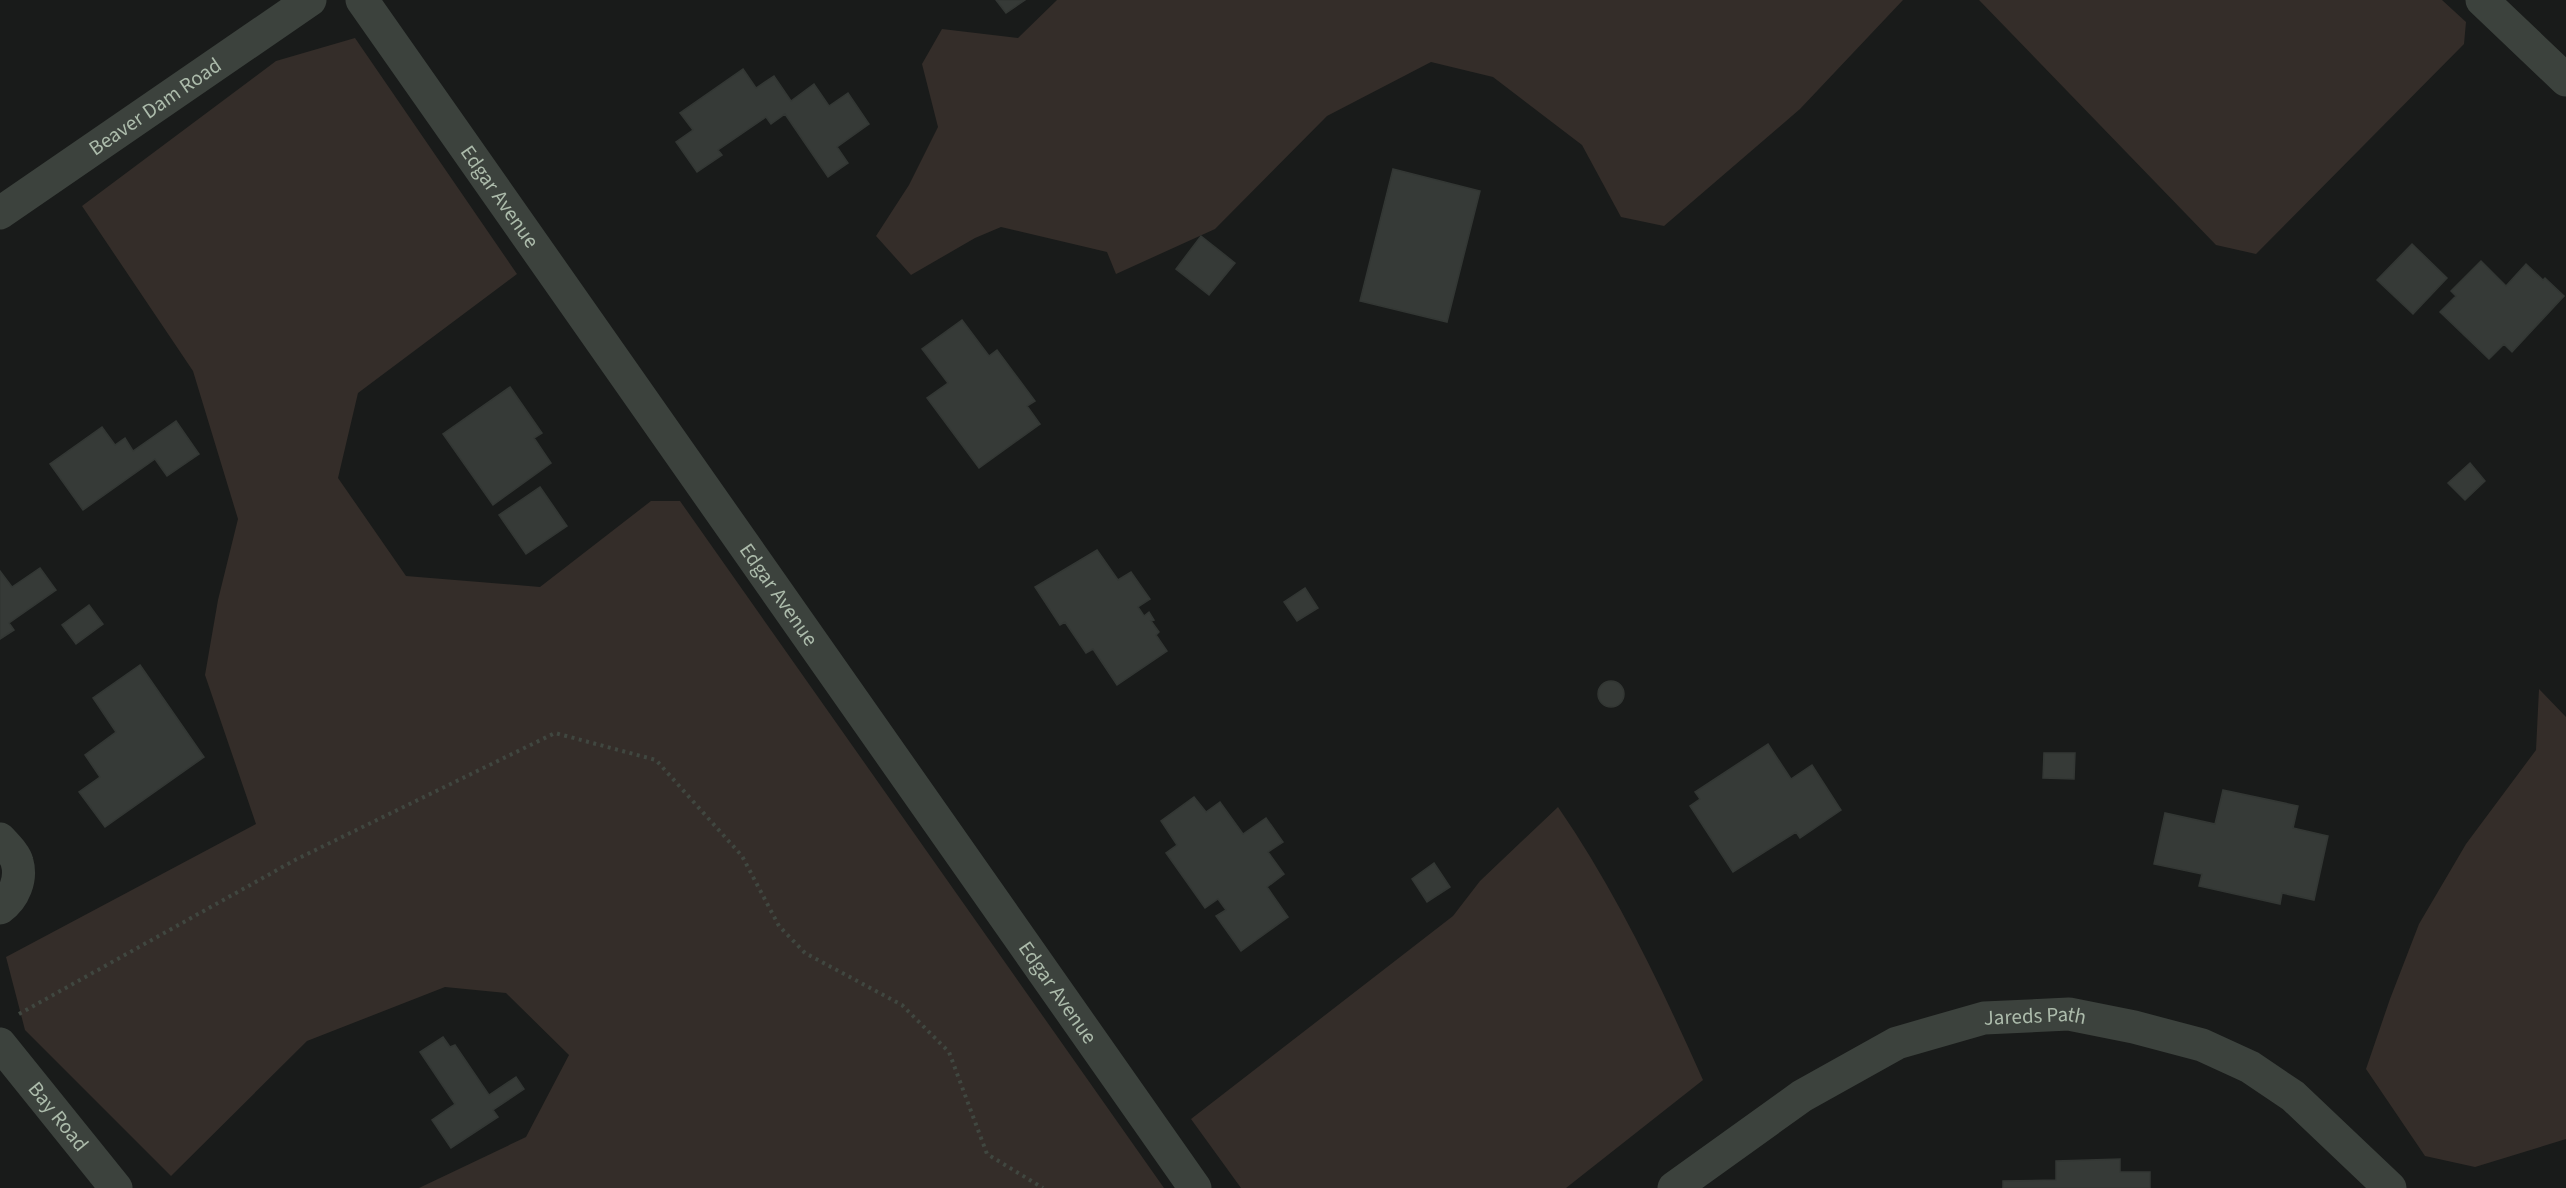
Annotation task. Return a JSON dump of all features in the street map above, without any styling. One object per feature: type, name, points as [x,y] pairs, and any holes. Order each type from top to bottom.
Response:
[{"type":"street","name":"Beaver Dam Road","points":[[0,213],[310,0]]},
{"type":"street","name":"Edgar Avenue","points":[[362,0],[1195,1188]]},
{"type":"street","points":[[2482,0],[2566,80]]},
{"type":"street","points":[[0,839],[17,860],[18,882],[7,903],[0,908]]},
{"type":"street","name":"Jareds Path","points":[[1674,1188],[1802,1096],[1896,1043],[1984,1018],[2069,1014],[2134,1027],[2202,1045],[2250,1067],[2293,1096],[2390,1188]]},
{"type":"street","name":"Bay Road","points":[[5,1031],[116,1188]]},
{"type":"path","points":[[5,1031],[295,860],[555,733],[656,760],[742,856],[780,926],[805,952],[902,1005],[949,1052],[987,1154],[1043,1188]]},
{"type":"shaded area","points":[[1057,0],[1903,0],[1800,109],[1664,226],[1621,217],[1582,145],[1493,77],[1431,62],[1327,116],[1215,229],[1116,274],[1107,252],[1001,227],[975,238],[911,275],[876,236],[909,185],[938,127],[922,64],[942,29],[1018,38]]},
{"type":"shaded area","points":[[1979,0],[2442,0],[2466,22],[2464,44],[2256,254],[2216,245]]},
{"type":"shaded area","points":[[355,38],[517,274],[358,393],[338,478],[406,576],[540,587],[651,501],[680,501],[1164,1188],[419,1188],[526,1137],[569,1055],[506,993],[445,987],[307,1041],[171,1176],[25,1030],[6,957],[256,824],[205,675],[218,600],[238,519],[193,371],[82,206],[276,61]]},
{"type":"shaded area","points":[[2539,689],[2566,717],[2566,1139],[2475,1167],[2425,1156],[2366,1069],[2419,924],[2466,844],[2536,750]]},
{"type":"shaded area","points":[[1558,807],[1600,872],[1636,940],[1703,1080],[1566,1188],[1241,1188],[1191,1119],[1453,916],[1480,881]]},
{"type":"building","points":[[996,0],[1025,0],[1006,13]]},
{"type":"building","points":[[743,69],[756,88],[774,76],[791,101],[814,84],[829,106],[848,93],[869,124],[837,147],[848,163],[828,177],[785,114],[771,124],[766,117],[718,150],[722,155],[697,172],[676,142],[693,130],[680,113]]},
{"type":"building","points":[[1393,169],[1480,191],[1447,322],[1360,301]]},
{"type":"building","points":[[1201,236],[1235,263],[1209,295],[1176,269]]},
{"type":"building","points":[[2412,244],[2447,278],[2413,314],[2377,280]]},
{"type":"building","points":[[2481,261],[2506,286],[2526,264],[2564,296],[2512,352],[2504,344],[2489,359],[2440,312],[2456,296],[2451,291]]},
{"type":"building","points":[[962,320],[989,356],[997,350],[1035,401],[1027,406],[1040,424],[979,468],[927,398],[948,383],[922,349]]},
{"type":"building","points":[[510,387],[542,433],[534,438],[551,463],[493,505],[443,434]]},
{"type":"building","points":[[176,421],[199,454],[167,476],[155,459],[83,510],[50,464],[102,427],[115,445],[125,438],[133,451]]},
{"type":"building","points":[[2470,463],[2485,481],[2465,500],[2448,483]]},
{"type":"building","points":[[540,487],[567,526],[526,554],[499,515]]},
{"type":"building","points":[[1097,550],[1118,580],[1131,572],[1150,599],[1138,607],[1144,616],[1149,612],[1154,620],[1151,621],[1159,632],[1156,635],[1167,651],[1117,685],[1093,649],[1086,653],[1065,622],[1060,625],[1035,587]]},
{"type":"building","points":[[40,568],[56,590],[9,623],[14,630],[0,639],[0,571],[12,587]]},
{"type":"building","points":[[1305,588],[1318,608],[1297,621],[1284,602]]},
{"type":"building","points":[[89,605],[103,624],[76,644],[62,625]]},
{"type":"building","points":[[140,665],[204,757],[105,827],[79,792],[100,777],[85,755],[116,732],[93,698]]},
{"type":"building","points":[[1611,681],[1620,685],[1624,694],[1620,703],[1611,707],[1602,703],[1598,694],[1602,685]]},
{"type":"building","points":[[1768,744],[1791,779],[1812,765],[1841,810],[1800,838],[1796,832],[1733,872],[1690,806],[1700,799],[1695,792]]},
{"type":"building","points":[[2044,753],[2075,753],[2074,779],[2043,778]]},
{"type":"building","points":[[2223,790],[2298,806],[2293,828],[2328,836],[2314,900],[2282,893],[2280,904],[2199,886],[2202,874],[2154,864],[2165,813],[2215,824]]},
{"type":"building","points":[[1194,797],[1206,812],[1220,802],[1243,834],[1266,818],[1283,842],[1268,852],[1284,874],[1267,887],[1288,917],[1241,951],[1216,916],[1226,910],[1218,899],[1205,908],[1166,853],[1177,845],[1161,821]]},
{"type":"building","points":[[1434,863],[1450,887],[1427,902],[1412,879]]},
{"type":"building","points":[[443,1037],[450,1047],[455,1045],[489,1095],[516,1077],[524,1089],[493,1110],[498,1117],[451,1148],[432,1120],[455,1104],[420,1052]]},
{"type":"building","points":[[2120,1159],[2120,1172],[2150,1172],[2150,1188],[2003,1188],[2003,1181],[2056,1180],[2056,1161]]}]
